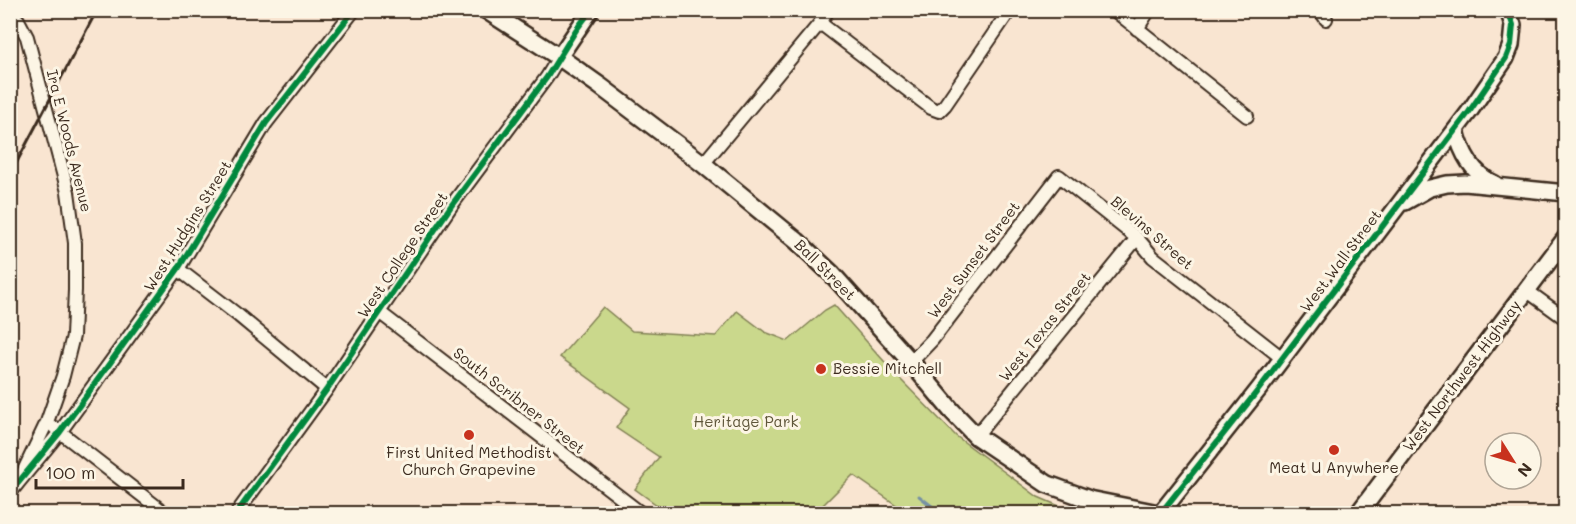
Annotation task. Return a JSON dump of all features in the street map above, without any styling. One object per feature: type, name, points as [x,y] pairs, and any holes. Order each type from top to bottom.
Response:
[{"type":"main road","name":"Ball Street","points":[[486,10],[560,57],[703,164],[797,242],[832,274],[976,436],[1047,484],[1091,500],[1160,513]]},
{"type":"main road","name":"West Northwest Highway","points":[[1358,513],[1566,238]]},
{"type":"main road","points":[[1091,500],[1102,513]]},
{"type":"street","name":"West Hudgins Street","points":[[14,488],[60,432],[178,269],[266,123],[354,10]]},
{"type":"street","name":"West College Street","points":[[236,513],[327,389],[451,206],[547,77],[591,10]]},
{"type":"street","points":[[703,164],[820,23],[828,10]]},
{"type":"street","points":[[820,23],[930,108],[939,111],[1010,10]]},
{"type":"street","points":[[1114,10],[1247,116]]},
{"type":"street","points":[[1137,29],[1149,10]]},
{"type":"street","name":"West Wall Street","points":[[1160,513],[1456,130],[1506,58],[1511,45],[1513,25],[1508,10]]},
{"type":"street","name":"Ira E Woods Avenue","points":[[10,14],[18,20],[27,37],[68,192],[75,243],[73,336],[63,376],[47,422]]},
{"type":"street","points":[[1456,130],[1460,147],[1468,161],[1486,180],[1498,186]]},
{"type":"street","name":"West Sunset Street","points":[[912,362],[932,340],[1059,176]]},
{"type":"street","name":"Blevins Street","points":[[1059,176],[1137,238],[1153,257],[1282,358]]},
{"type":"street","points":[[1395,210],[1415,195],[1430,188],[1465,183],[1566,193]]},
{"type":"street","name":"West Texas Street","points":[[976,436],[1137,238]]},
{"type":"street","points":[[178,269],[327,389]]},
{"type":"street","points":[[1527,290],[1566,319]]},
{"type":"street","name":"South Scribner Street","points":[[379,312],[642,513]]},
{"type":"street","name":"West Hudgins Street","points":[[14,488],[47,422]]},
{"type":"street","points":[[47,422],[165,513]]},
{"type":"green space","name":"Heritage Park","points":[[834,305],[900,379],[956,436],[1038,497],[1069,513],[908,513],[853,475],[815,513],[668,513],[635,489],[659,457],[616,428],[630,408],[560,357],[603,307],[632,331],[716,336],[737,311],[765,332],[788,341]]},
{"type":"waterway","points":[[919,496],[942,514]]},
{"type":"railway","points":[[10,175],[97,10]]},
{"type":"cycle path","points":[[18,483],[60,432],[178,269],[266,123],[354,10]]},
{"type":"cycle path","points":[[236,514],[327,389],[451,206],[547,77],[591,10]]},
{"type":"cycle path","points":[[1160,514],[1259,389],[1469,112],[1506,58],[1511,45],[1513,25],[1508,10]]},
{"type":"place","name":"Bessie Mitchell","points":[[821,369]]},
{"type":"place","name":"First United Methodist Church Grapevine","points":[[469,435]]},
{"type":"place","name":"Meat U Anywhere","points":[[1334,450]]}]
